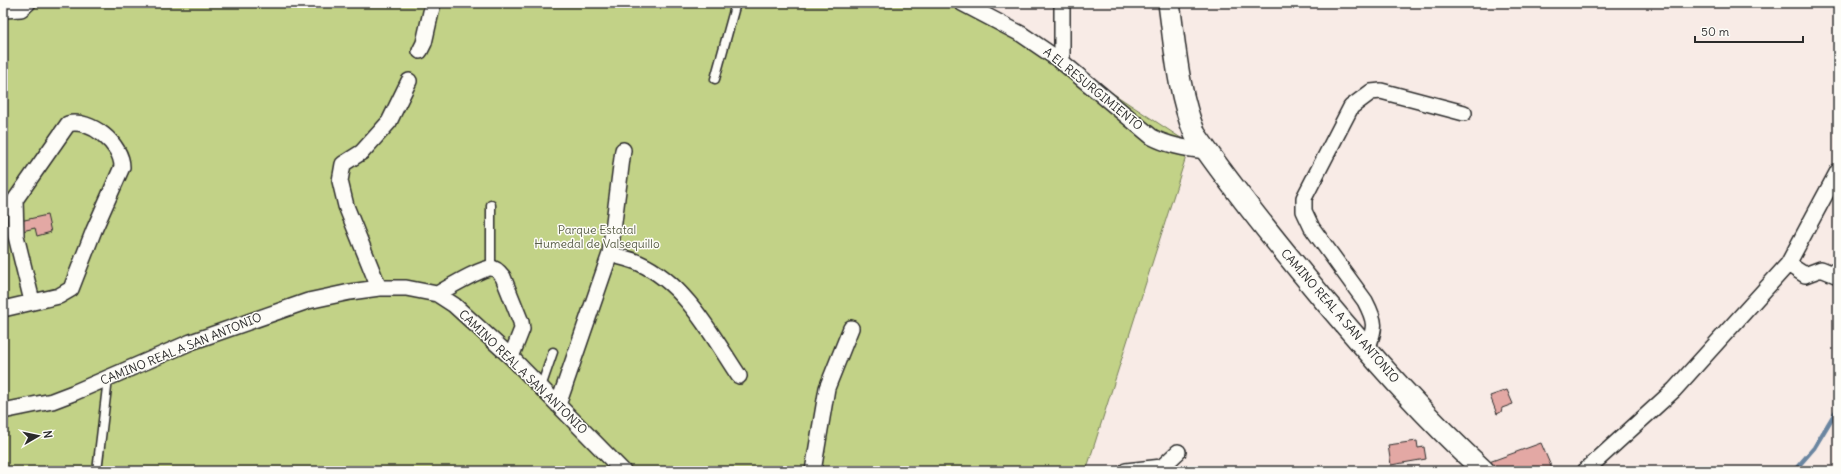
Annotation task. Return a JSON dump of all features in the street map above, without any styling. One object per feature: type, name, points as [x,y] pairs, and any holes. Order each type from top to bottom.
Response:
[{"type":"street","points":[[3,10],[21,9],[28,3]]},
{"type":"street","points":[[420,52],[424,43],[433,3]]},
{"type":"street","name":"A EL RESURGIMIENTO","points":[[962,3],[1021,34],[1062,62],[1152,137],[1163,143],[1186,149],[1207,151]]},
{"type":"street","points":[[1062,3],[1062,62]]},
{"type":"street","name":"CAMINO REAL A SAN ANTONIO","points":[[1169,3],[1188,118],[1207,151],[1285,253],[1367,350],[1465,454],[1484,471]]},
{"type":"street","points":[[379,288],[342,195],[340,171],[343,164],[362,152],[388,122],[409,81]]},
{"type":"street","points":[[1367,350],[1375,327],[1372,314],[1365,301],[1312,228],[1304,211],[1304,198],[1350,107],[1371,92],[1381,91],[1464,113]]},
{"type":"street","points":[[3,309],[32,301],[59,296],[71,289],[94,230],[122,167],[120,153],[110,140],[86,124],[76,122],[68,124],[9,199],[16,236],[32,301]]},
{"type":"street","points":[[558,405],[610,254],[624,150]]},
{"type":"street","points":[[1585,471],[1674,390],[1788,264],[1838,171]]},
{"type":"street","points":[[610,254],[639,263],[673,286],[685,298],[739,376]]},
{"type":"street","points":[[1788,264],[1804,275],[1821,269],[1838,276]]},
{"type":"street","points":[[437,294],[491,268],[498,270],[503,276],[521,322],[522,329],[511,357]]},
{"type":"street","name":"CAMINO REAL A SAN ANTONIO","points":[[3,411],[52,401],[108,379],[191,342],[308,301],[350,292],[379,288],[406,288],[437,294],[454,305],[511,357],[623,471]]},
{"type":"street","points":[[813,471],[827,388],[851,328]]},
{"type":"street","points":[[1126,471],[1162,467],[1178,452]]},
{"type":"lane","points":[[715,79],[736,3]]},
{"type":"lane","points":[[491,205],[491,268]]},
{"type":"lane","points":[[541,387],[553,352]]},
{"type":"lane","points":[[97,471],[108,379]]},
{"type":"green space","name":"Parque Estatal Humedal de Valsequillo","points":[[3,3],[986,3],[989,12],[1190,144],[1086,471],[3,471]]},
{"type":"building","points":[[47,215],[51,232],[37,236],[35,228],[22,231],[20,221]]},
{"type":"building","points":[[1507,390],[1513,404],[1502,408],[1501,412],[1497,414],[1490,396]]},
{"type":"building","points":[[1417,441],[1418,448],[1424,447],[1426,459],[1391,465],[1388,445]]},
{"type":"building","points":[[1541,443],[1553,471],[1487,471],[1481,465]]},
{"type":"waterway","points":[[1794,471],[1814,448],[1838,408]]}]
